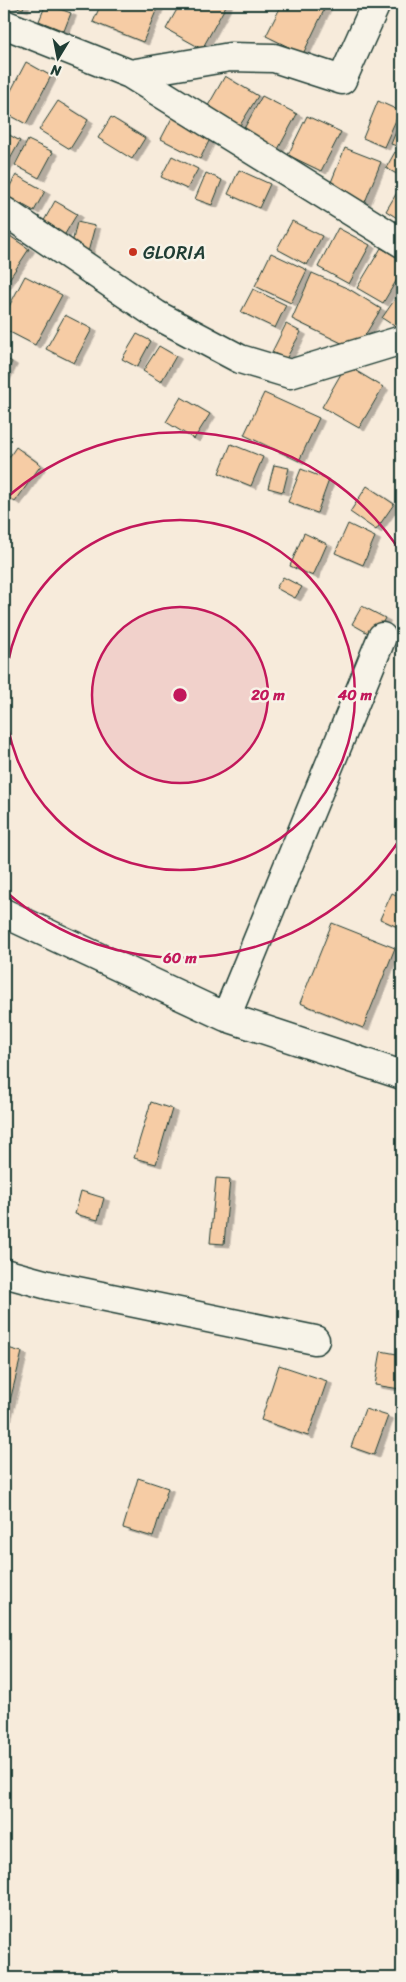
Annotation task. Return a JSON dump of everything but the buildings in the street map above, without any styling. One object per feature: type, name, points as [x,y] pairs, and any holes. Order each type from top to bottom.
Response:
[{"type":"street","points":[[130,74],[230,57],[274,58],[342,80],[376,4]]},
{"type":"street","points":[[4,24],[130,74],[402,243]]},
{"type":"street","points":[[4,211],[157,314],[240,359],[290,374],[402,340]]},
{"type":"street","points":[[226,1017],[382,637]]},
{"type":"street","points":[[4,913],[226,1017],[402,1075]]},
{"type":"street","points":[[4,1273],[48,1285],[315,1340]]},
{"type":"place","name":"GLORIA","points":[[133,252]]}]
